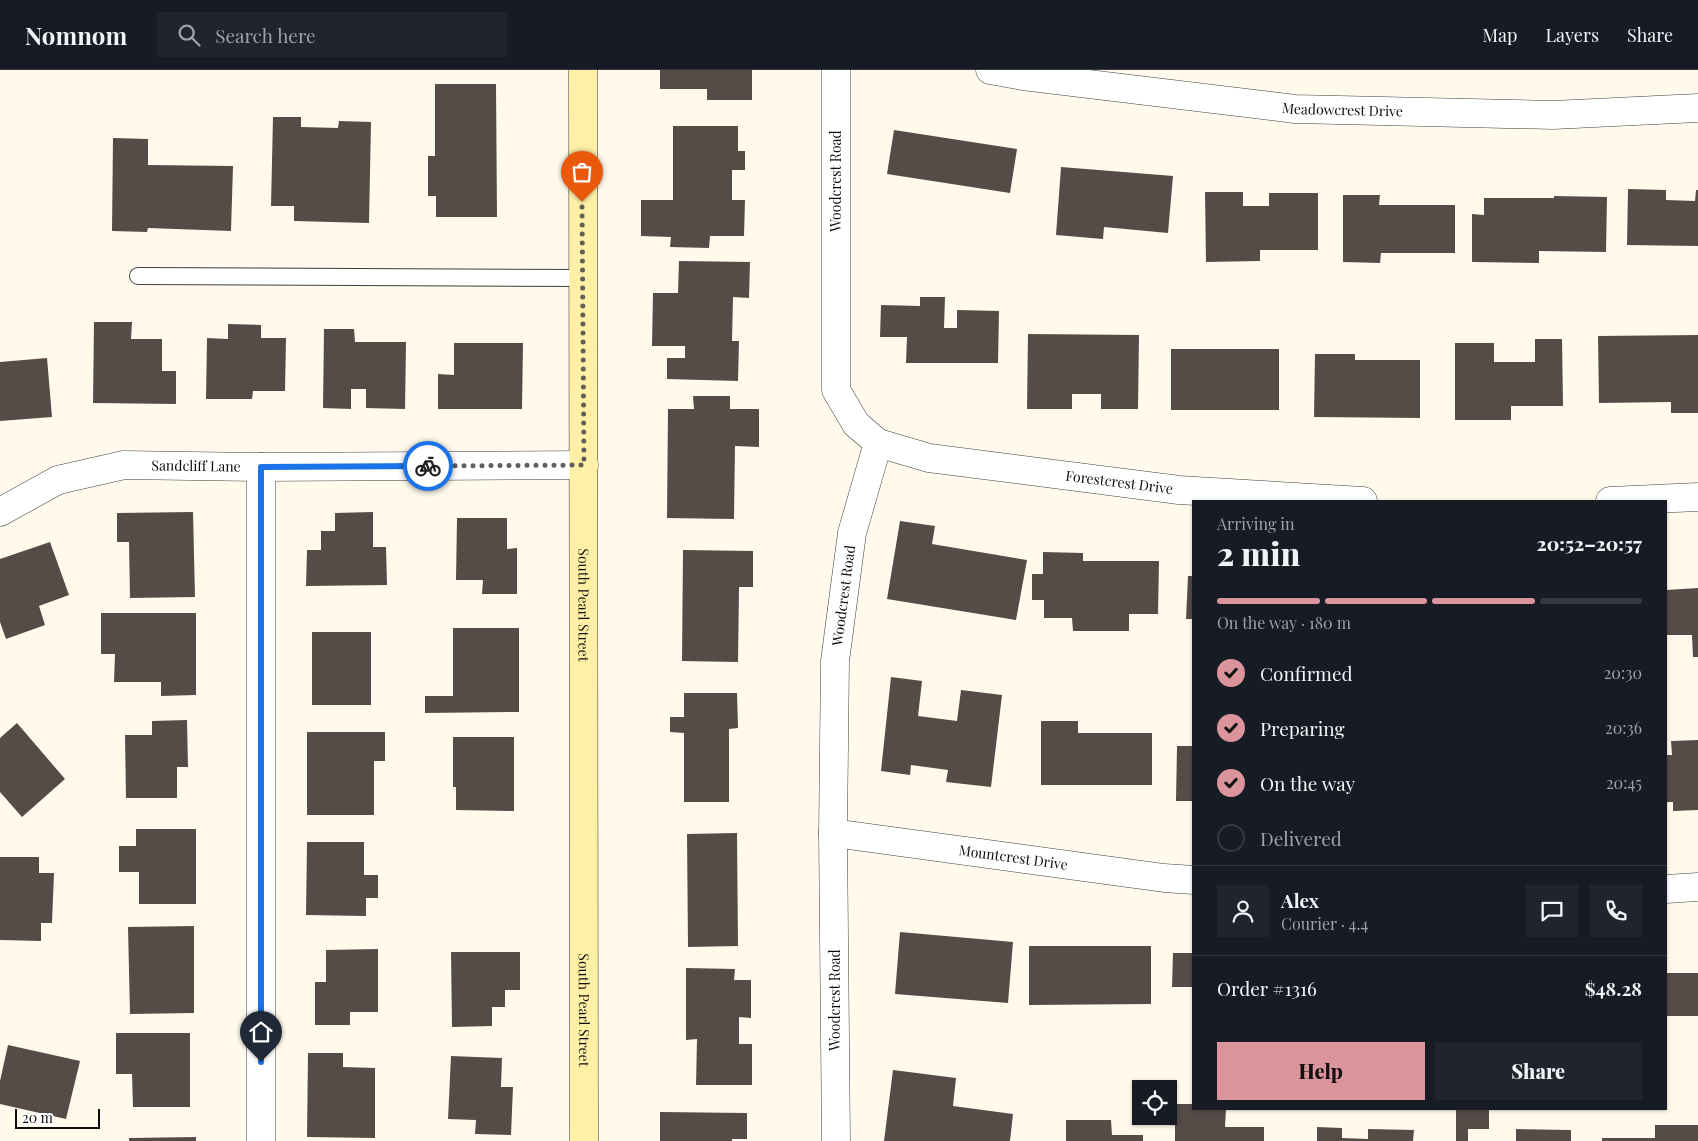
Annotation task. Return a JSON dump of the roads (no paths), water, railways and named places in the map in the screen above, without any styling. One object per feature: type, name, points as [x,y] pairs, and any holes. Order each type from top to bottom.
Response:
[{"type":"street","name":"South Pearl Street","points":[[583,70],[584,1141]]},
{"type":"street","name":"Woodcrest Road","points":[[836,70],[836,390],[856,424],[878,443],[852,533],[835,662],[833,833],[836,1141]]},
{"type":"street","name":"Meadowcrest Drive","points":[[990,70],[1032,77],[1294,109],[1553,115],[1698,108]]},
{"type":"street","name":"Forestcrest Drive","points":[[878,443],[929,458],[1169,489],[1347,500]]},
{"type":"street","name":"Sandcliff Lane","points":[[0,512],[58,480],[124,465],[261,467],[584,465]]},
{"type":"street","points":[[261,467],[261,1141]]},
{"type":"street","points":[[1632,500],[1698,497]]},
{"type":"street","name":"Mountcrest Drive","points":[[833,833],[1164,878],[1192,880]]},
{"type":"street","points":[[1667,889],[1698,887]]},
{"type":"lane","points":[[138,276],[582,278]]}]
